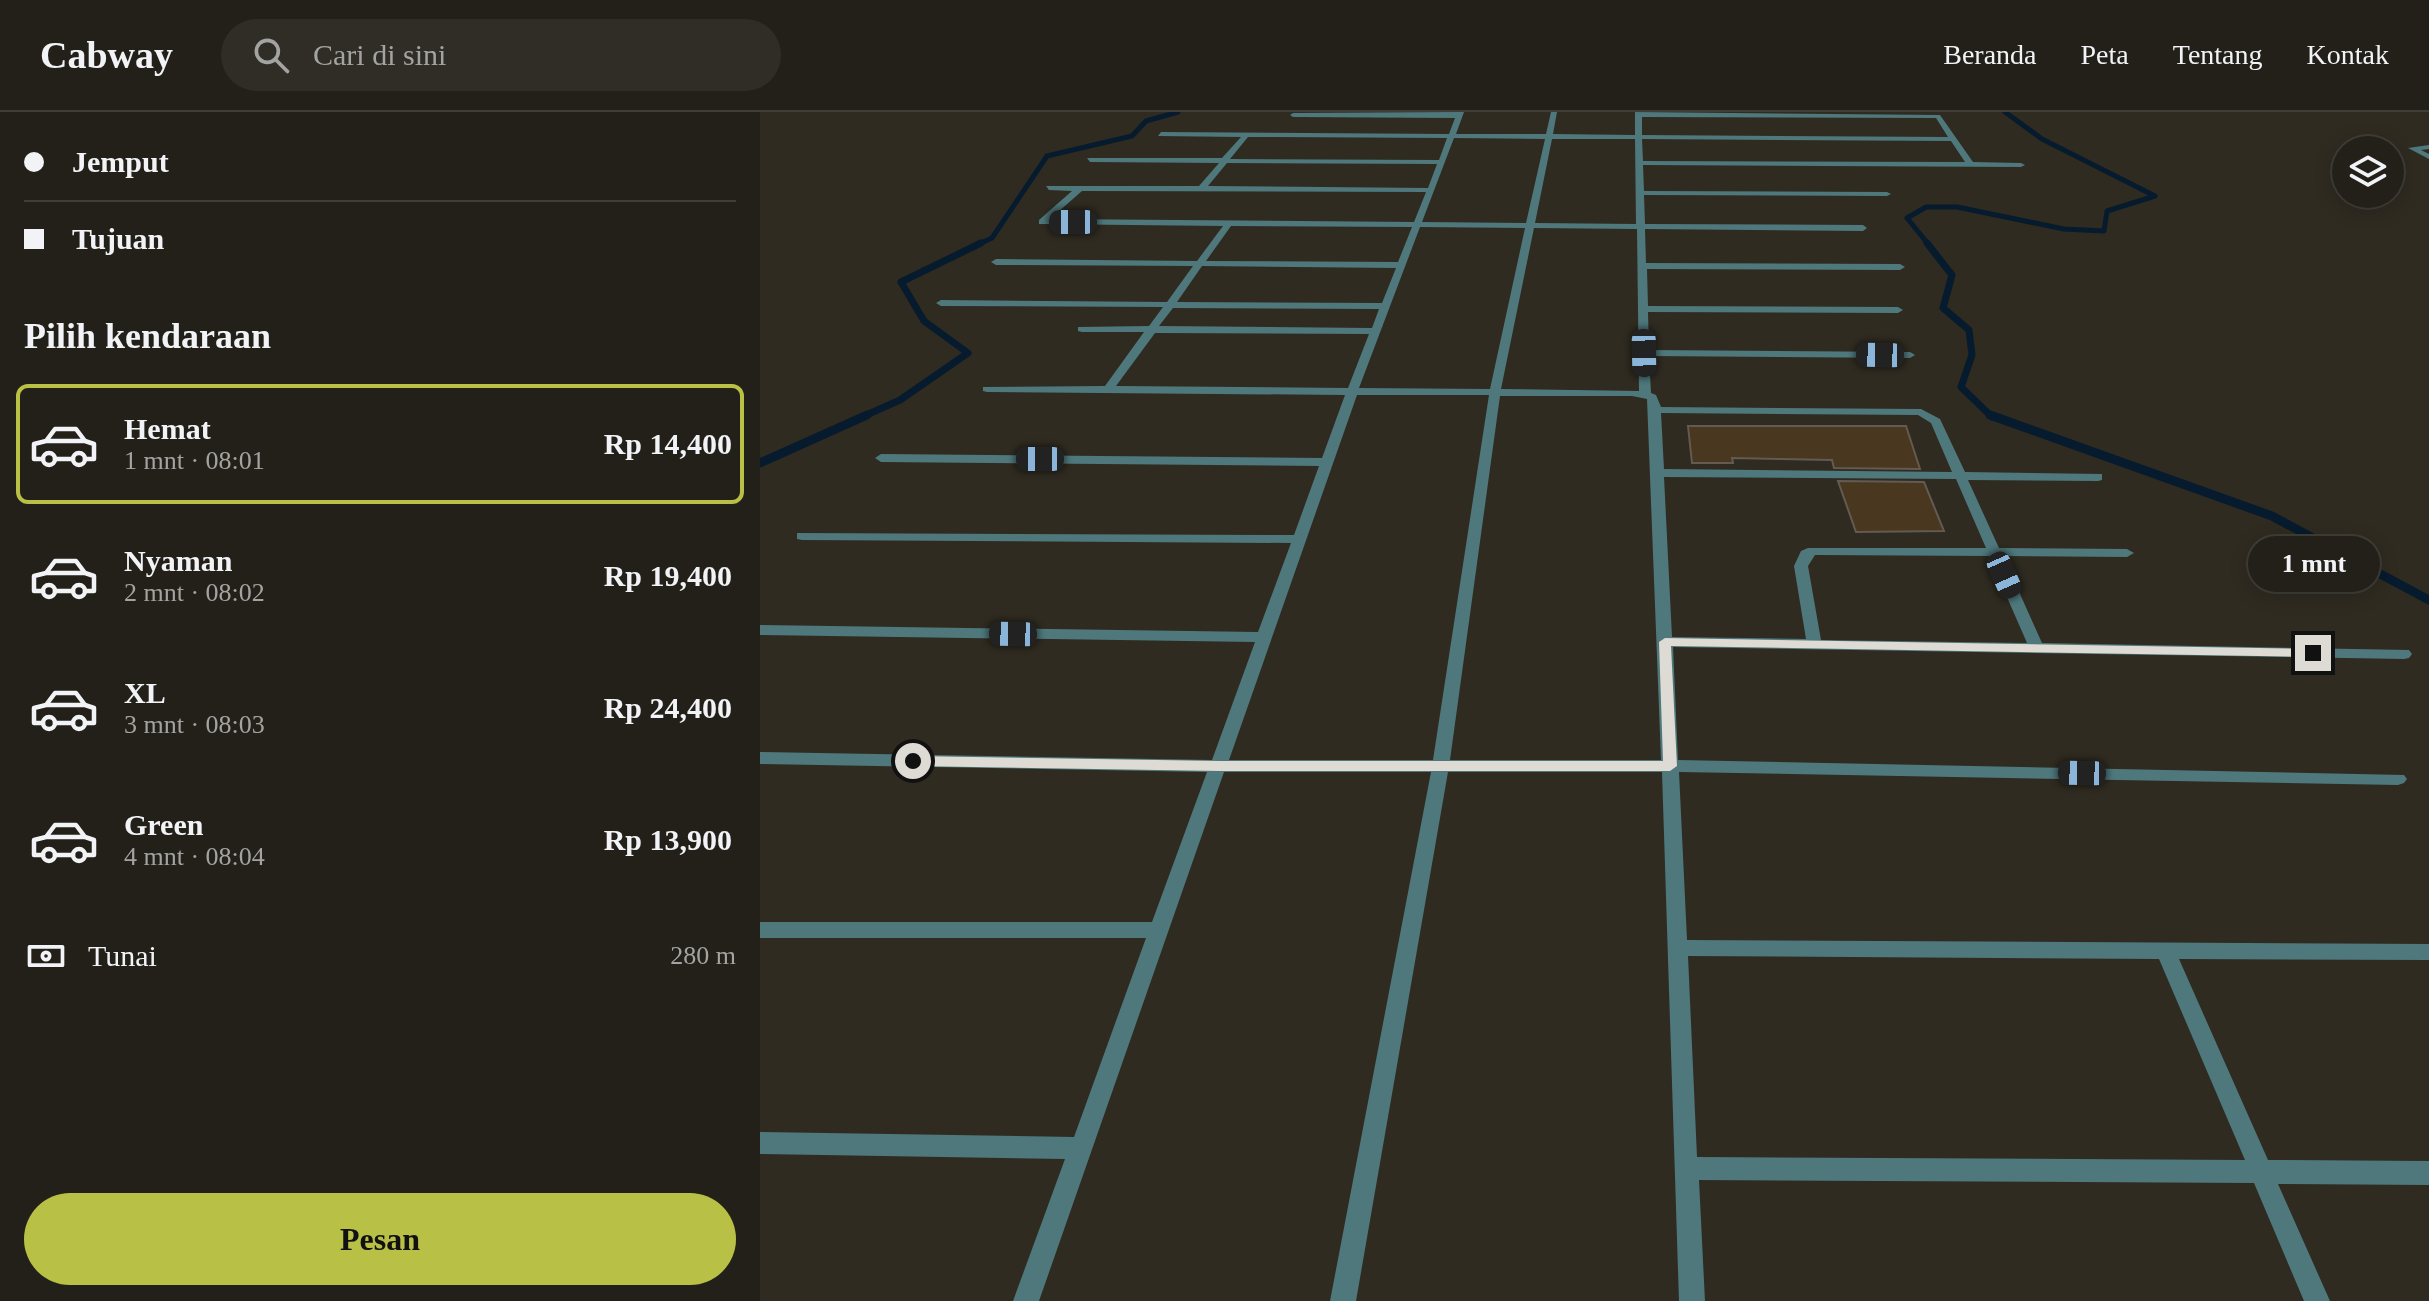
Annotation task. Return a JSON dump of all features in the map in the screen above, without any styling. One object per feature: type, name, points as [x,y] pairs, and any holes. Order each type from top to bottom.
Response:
[{"type":"street","points":[[1343,1301],[1440,767],[1496,390],[1554,112]]},
{"type":"street","points":[[1645,394],[1638,113],[1938,116],[1971,165]]},
{"type":"street","points":[[1026,1301],[1352,392],[1460,114],[1294,114],[1278,135]]},
{"type":"street","points":[[1161,134],[1953,139]]},
{"type":"street","points":[[1202,188],[1246,135]]},
{"type":"street","points":[[1797,138],[1805,164]]},
{"type":"street","points":[[1875,138],[1890,164]]},
{"type":"street","points":[[2429,147],[2412,148],[2429,157]]},
{"type":"street","points":[[1090,160],[1441,162]]},
{"type":"street","points":[[1639,163],[2021,165]]},
{"type":"street","points":[[1049,188],[1431,190]]},
{"type":"street","points":[[1080,188],[1042,222],[1863,228]]},
{"type":"street","points":[[1640,193],[1887,194]]},
{"type":"street","points":[[1108,390],[1229,223]]},
{"type":"street","points":[[996,262],[1402,265]]},
{"type":"street","points":[[1642,266],[1900,267]]},
{"type":"street","points":[[941,303],[1385,306]]},
{"type":"street","points":[[1643,309],[1898,310]]},
{"type":"street","points":[[1082,329],[1375,331]]},
{"type":"street","points":[[1644,353],[1910,355]]},
{"type":"street","points":[[987,389],[1496,390],[1645,394],[1652,397],[1658,473],[1692,1301]]},
{"type":"street","points":[[1655,410],[1921,412],[1936,421],[2037,648]]},
{"type":"street","points":[[881,458],[1327,462]]},
{"type":"street","points":[[1658,473],[2098,477]]},
{"type":"street","points":[[802,536],[1299,539]]},
{"type":"street","points":[[1814,644],[1801,566],[1806,554],[1824,551],[2127,553]]},
{"type":"street","points":[[760,630],[1266,637]]},
{"type":"street","points":[[1665,642],[2404,654]]},
{"type":"street","points":[[760,758],[1220,766],[1670,766],[2398,779]]},
{"type":"street","points":[[760,930],[1161,930]]},
{"type":"street","points":[[1678,948],[2429,952]]},
{"type":"street","points":[[2166,952],[2317,1301]]},
{"type":"street","points":[[760,1143],[1082,1148]]},
{"type":"street","points":[[1687,1168],[2429,1173]]},
{"type":"building","points":[[1688,426],[1906,426],[1920,469],[1834,468],[1832,460],[1732,458],[1733,463],[1692,463]]},
{"type":"building","points":[[1838,481],[1924,482],[1944,531],[1856,532]]},
{"type":"waterway","points":[[977,245],[992,238],[1047,156],[1132,136],[1146,121],[1178,112]]},
{"type":"waterway","points":[[1929,245],[1907,218],[1926,207],[1957,207],[2064,229],[2104,231],[2107,211],[2155,196],[2042,139],[2005,112]]},
{"type":"waterway","points":[[862,417],[900,400],[968,353],[924,321],[901,282],[981,243]]},
{"type":"waterway","points":[[1927,243],[1952,275],[1943,308],[1969,330],[1972,355],[1961,387],[1992,417]]},
{"type":"waterway","points":[[760,463],[867,415]]},
{"type":"waterway","points":[[1990,415],[2272,516],[2429,600]]},
{"type":"route","points":[[913,761],[1220,766],[1670,766],[1665,642],[2313,653]]}]
